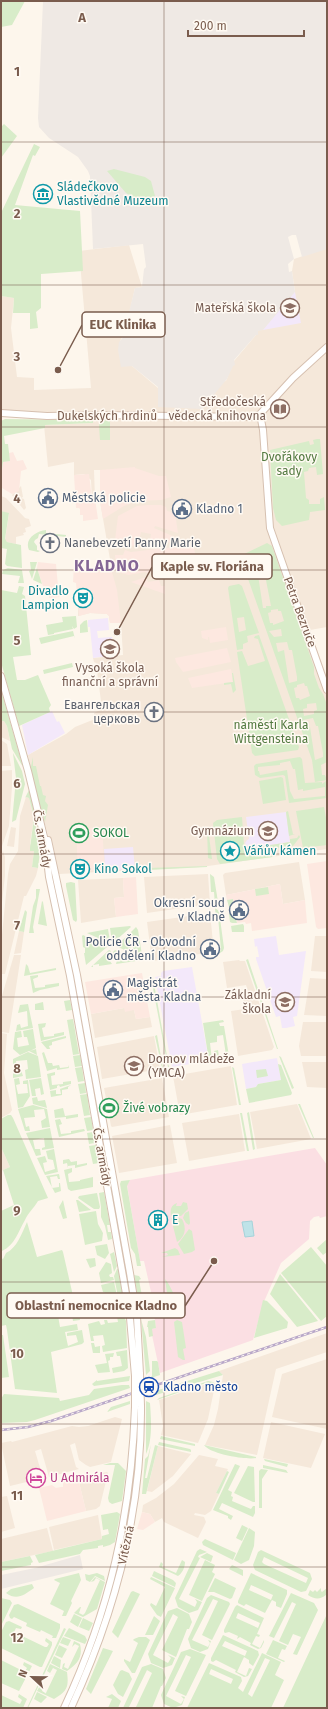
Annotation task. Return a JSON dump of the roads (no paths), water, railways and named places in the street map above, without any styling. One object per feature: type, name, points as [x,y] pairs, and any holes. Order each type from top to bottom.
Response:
[{"type":"main road","points":[[260,414],[293,378],[327,347]]},
{"type":"main road","name":"Dukelských hrdinů","points":[[1,413],[47,416],[97,415],[253,417],[260,414]]},
{"type":"main road","points":[[1,418],[15,414]]},
{"type":"main road","name":"Petra Bezruče","points":[[260,414],[263,430],[269,523],[327,690]]},
{"type":"main road","points":[[1,676],[36,803]]},
{"type":"main road","name":"Čs. armády","points":[[36,803],[44,826],[67,925],[97,1084],[137,1317],[137,1375]]},
{"type":"main road","name":"Čs. armády","points":[[36,803],[45,842],[50,881],[72,984],[130,1318],[137,1375]]},
{"type":"main road","name":"Vítězná","points":[[71,1708],[100,1639],[123,1561],[133,1509],[140,1457],[137,1375]]},
{"type":"main road","name":"Vítězná","points":[[64,1708],[92,1640],[115,1568],[124,1525],[138,1406]]},
{"type":"water","points":[[252,1221],[254,1236],[245,1237],[242,1222]]},
{"type":"railway","points":[[1,1430],[28,1427],[51,1421],[327,1327]]},
{"type":"place","name":"Sládečkovo Vlastivědné Muzeum","points":[[43,194]]},
{"type":"place","name":"Mateřská škola","points":[[290,308]]},
{"type":"place","name":"EUC Klinika","points":[[58,370]]},
{"type":"place","name":"Středočeská vědecká knihovna","points":[[280,409]]},
{"type":"place","name":"Městská policie","points":[[48,498]]},
{"type":"place","name":"Kladno 1","points":[[182,509]]},
{"type":"place","name":"Nanebevzetí Panny Marie","points":[[50,543]]},
{"type":"place","name":"Divadlo Lampion","points":[[83,598]]},
{"type":"place","name":"Kaple sv. Floriána","points":[[117,632]]},
{"type":"place","name":"Vysoká škola finanční a správní","points":[[110,649]]},
{"type":"place","name":"Евангельская церковь","points":[[154,712]]},
{"type":"place","name":"Gymnázium","points":[[268,831]]},
{"type":"place","name":"SOKOL","points":[[79,833]]},
{"type":"place","name":"Váňův kámen","points":[[230,851]]},
{"type":"place","name":"Kino Sokol","points":[[80,869]]},
{"type":"place","name":"Okresní soud v Kladně","points":[[239,910]]},
{"type":"place","name":"Policie ČR - Obvodní oddělení Kladno","points":[[210,949]]},
{"type":"place","name":"Magistrát města Kladna","points":[[113,990]]},
{"type":"place","name":"Základní škola","points":[[285,1002]]},
{"type":"place","name":"Domov mládeže (YMCA)","points":[[134,1066]]},
{"type":"place","name":"Živé vobrazy","points":[[109,1108]]},
{"type":"place","name":"E","points":[[158,1220]]},
{"type":"place","name":"Oblastní nemocnice Kladno","points":[[214,1261]]},
{"type":"place","name":"Kladno město","points":[[149,1387]]},
{"type":"place","name":"U Admirála","points":[[36,1478]]},
{"type":"district","name":"KLADNO","points":[[107,565]]},
{"type":"park label","name":"Dvořákovy sady","points":[[289,464]]},
{"type":"park label","name":"náměstí Karla Wittgensteina","points":[[271,732]]}]
